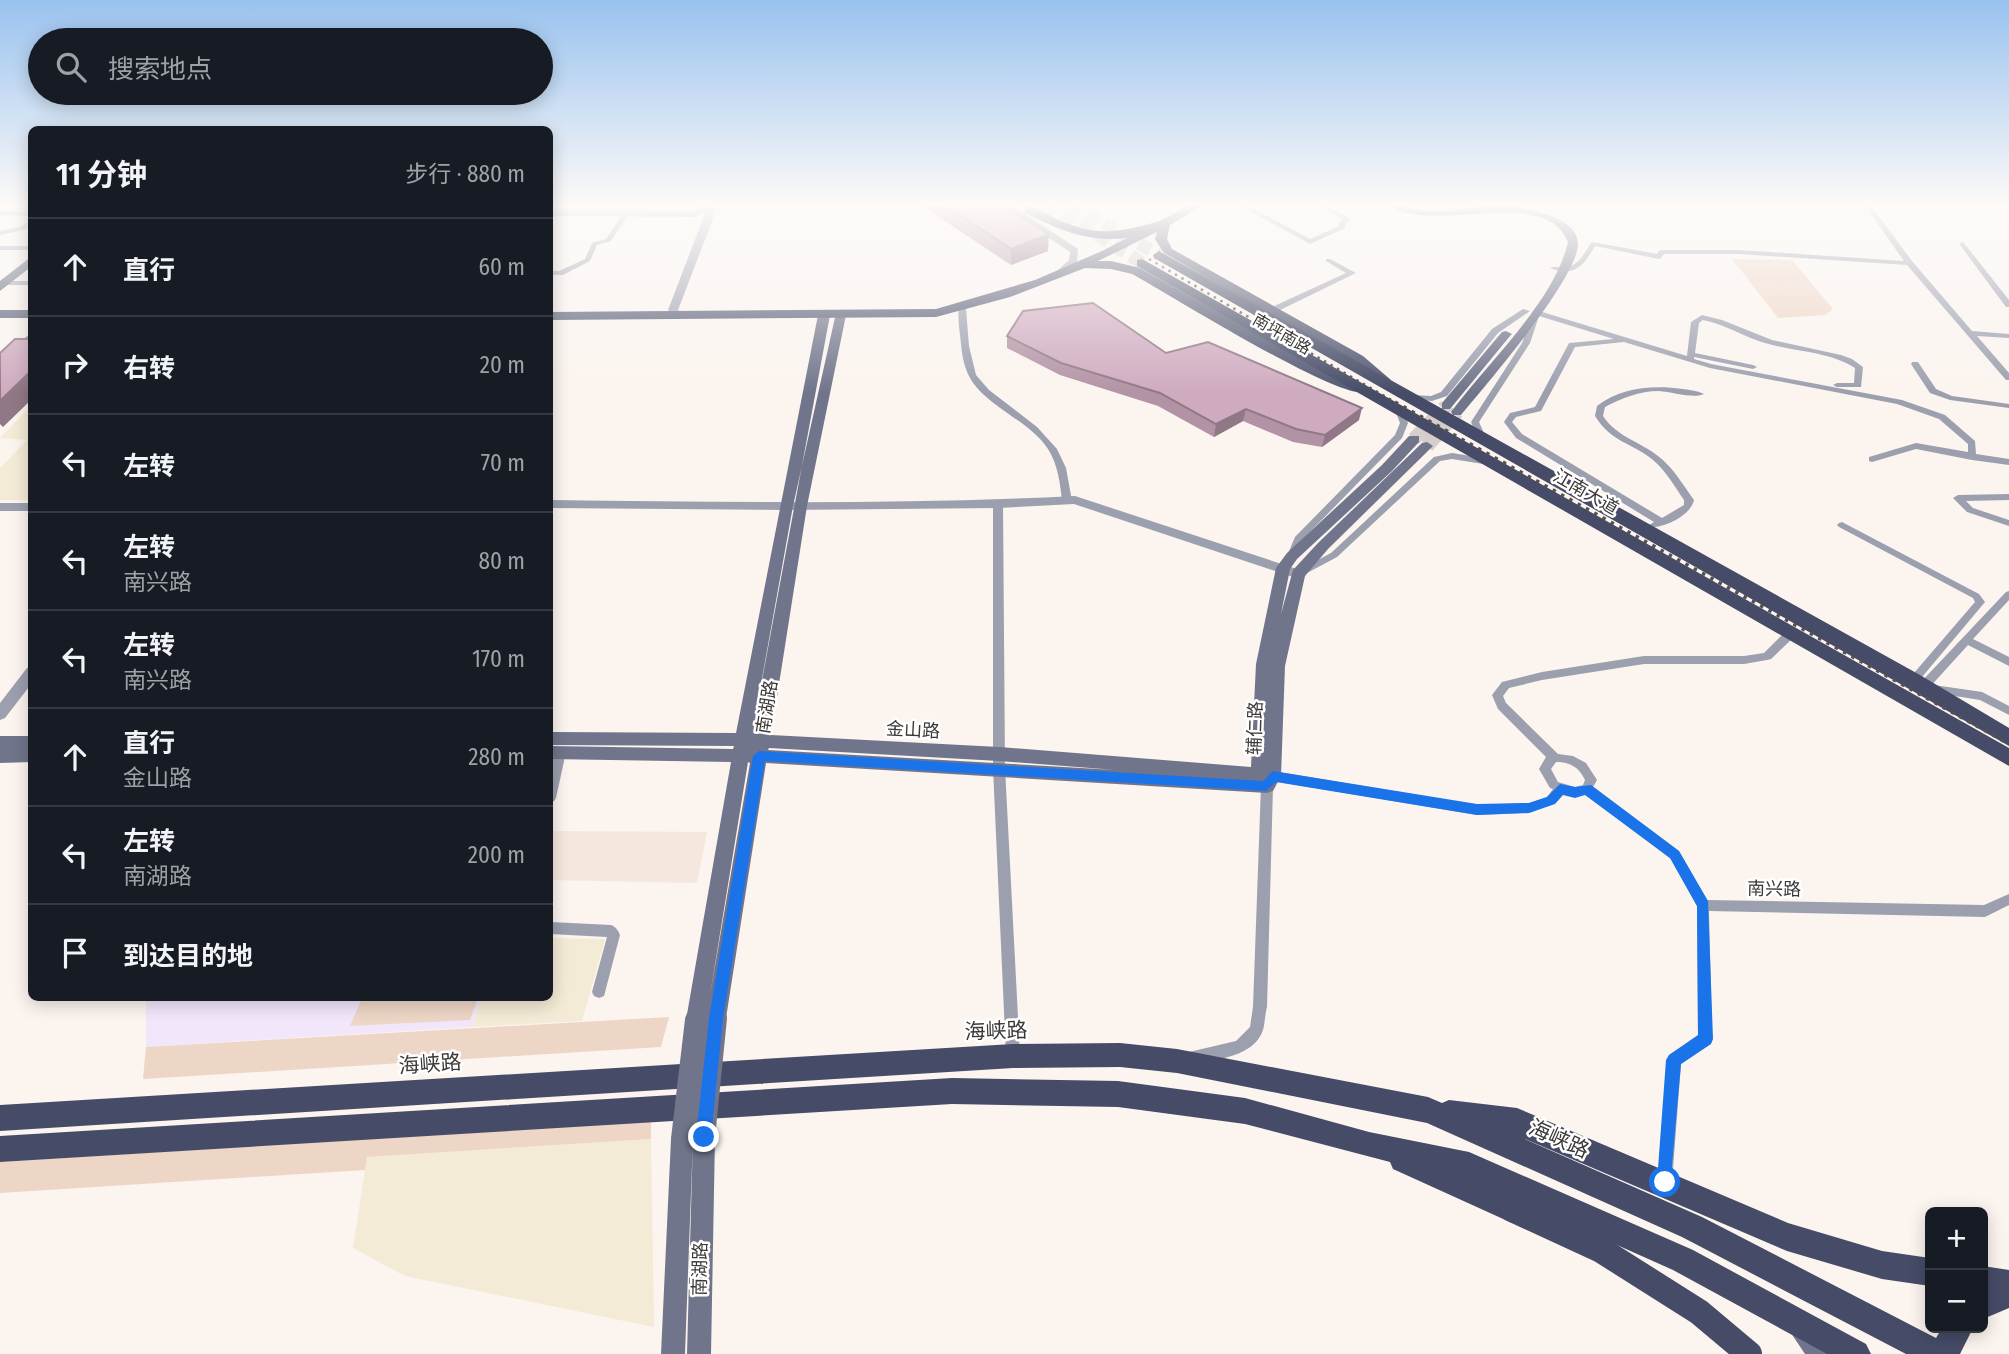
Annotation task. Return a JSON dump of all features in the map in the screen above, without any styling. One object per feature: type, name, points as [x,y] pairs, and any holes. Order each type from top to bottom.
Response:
[{"type":"highway","name":"江南大道","points":[[1166,266],[1362,390],[1398,397],[1496,464],[2009,758]]},
{"type":"highway","name":"江南大道","points":[[1168,266],[1398,397],[1653,526],[2009,738]]},
{"type":"highway","name":"海峡路","points":[[0,1118],[1013,1056],[1119,1055],[1177,1061],[1428,1110],[1692,1227],[1936,1354]]},
{"type":"highway","points":[[0,1149],[952,1091],[1118,1094],[1245,1111],[1369,1145],[1469,1165],[1683,1260],[1856,1354]]},
{"type":"highway","points":[[1428,1110],[1517,1121],[1665,1182],[1787,1237],[1882,1265],[1925,1271]]},
{"type":"highway","points":[[1369,1145],[1601,1250],[1699,1312],[1749,1354]]},
{"type":"highway","points":[[1988,1281],[2009,1284]]},
{"type":"highway","points":[[1988,1303],[2009,1293]]},
{"type":"highway","points":[[1944,1354],[1955,1333]]},
{"type":"main road","points":[[2,284],[23,266]]},
{"type":"main road","points":[[553,316],[936,313],[962,308],[1078,266]]},
{"type":"main road","name":"南坪南路","points":[[1065,271],[1102,266]]},
{"type":"main road","name":"南坪南路","points":[[1173,266],[1273,310],[1358,359],[1398,397]]},
{"type":"main road","points":[[1457,412],[1531,312],[1560,266]]},
{"type":"main road","points":[[1446,406],[1531,312]]},
{"type":"main road","points":[[0,314],[28,314]]},
{"type":"main road","points":[[693,1138],[740,748],[832,315]]},
{"type":"main road","name":"辅仁路","points":[[1420,443],[1298,574],[1277,666],[1266,779],[1264,664],[1287,562],[1387,468],[1420,443]]},
{"type":"main road","name":"南湖路","points":[[706,1019],[760,749],[792,506]]},
{"type":"main road","name":"金山路","points":[[553,738],[999,761],[1266,779]]},
{"type":"main road","points":[[0,743],[28,743]]},
{"type":"main road","name":"金山路","points":[[555,752],[740,748]]},
{"type":"main road","points":[[0,756],[28,755]]},
{"type":"main road","name":"南湖路","points":[[674,1354],[693,1138]]},
{"type":"main road","name":"南湖路","points":[[693,1138],[699,1354]]},
{"type":"main road","points":[[1791,1317],[1819,1354]]},
{"type":"street","points":[[553,273],[575,266]]},
{"type":"street","points":[[654,315],[664,311],[682,266]]},
{"type":"street","points":[[677,315],[673,310],[690,266]]},
{"type":"street","points":[[1065,271],[1069,266]]},
{"type":"street","points":[[1273,310],[1352,273],[1339,266]]},
{"type":"street","points":[[1558,269],[1579,266]]},
{"type":"street","points":[[1912,266],[2009,378]]},
{"type":"street","points":[[1979,266],[2009,305]]},
{"type":"street","points":[[2,284],[28,283]]},
{"type":"street","points":[[962,308],[964,339],[974,380],[1030,426],[1051,448],[1060,463],[1067,501]]},
{"type":"street","points":[[1484,442],[1475,422],[1525,343],[1531,312]]},
{"type":"street","points":[[1287,562],[1298,539],[1399,436],[1404,423],[1398,397],[1439,398],[1494,331],[1531,312],[1690,357],[1909,406],[1942,417],[1972,443],[1972,457]]},
{"type":"street","points":[[1702,317],[1717,319],[1770,342],[1835,355],[1851,361],[1859,367],[1858,386],[1841,386],[1690,357],[1695,322],[1702,317]]},
{"type":"street","points":[[1970,333],[2009,336]]},
{"type":"street","points":[[0,364],[28,339]]},
{"type":"street","points":[[1627,341],[1572,345],[1538,409],[1513,415],[1508,422],[1519,436],[1653,526],[1688,506],[1689,500],[1657,459],[1605,428],[1599,416],[1601,406],[1639,388],[1657,387],[1700,394]]},
{"type":"street","points":[[1915,364],[1933,391],[1950,398],[2009,405]]},
{"type":"street","points":[[1872,459],[1916,446],[2009,462]]},
{"type":"street","points":[[553,504],[792,506],[998,504],[1075,500],[1287,562],[1298,574],[1334,555],[1437,459],[1466,456],[1496,464]]},
{"type":"street","points":[[2009,497],[1958,498],[1970,510],[2009,523]]},
{"type":"street","points":[[998,504],[999,761],[1013,1056]]},
{"type":"street","points":[[0,507],[28,506]]},
{"type":"street","points":[[1842,525],[1976,596],[1980,602],[1921,685]]},
{"type":"street","points":[[1921,685],[2009,594]]},
{"type":"street","points":[[1587,789],[1591,780],[1586,769],[1575,761],[1555,758],[1502,706],[1497,695],[1506,685],[1542,676],[1644,660],[1744,660],[1767,656],[1790,634]]},
{"type":"street","points":[[1966,640],[2009,662]]},
{"type":"street","points":[[0,714],[28,678]]},
{"type":"street","points":[[1921,685],[1982,696],[2009,712]]},
{"type":"street","points":[[553,770],[555,752]]},
{"type":"street","points":[[1555,758],[1546,764],[1546,774],[1560,789],[1575,792],[1587,789]]},
{"type":"street","points":[[1177,1061],[1240,1047],[1256,1030],[1260,1007],[1266,779],[1477,810],[1529,808],[1551,800],[1560,789]]},
{"type":"street","points":[[1587,789],[1675,855],[1703,905],[1705,1039],[1674,1060],[1665,1182]]},
{"type":"street","name":"南兴路","points":[[1703,905],[1985,911],[2009,899]]},
{"type":"street","points":[[553,928],[611,931],[614,935],[599,992]]},
{"type":"shaded area","points":[[1738,266],[1797,266],[1833,309],[1825,315],[1778,318]]},
{"type":"shaded area","points":[[28,409],[28,500],[0,500],[0,468],[27,440],[0,438]]},
{"type":"shaded area","points":[[553,831],[707,832],[697,883],[553,880]]},
{"type":"shaded area","points":[[553,938],[605,939],[582,1021],[472,1027],[480,1001],[553,1001]]},
{"type":"shaded area","points":[[146,1001],[480,1001],[472,1027],[146,1047]]},
{"type":"shaded area","points":[[361,1001],[477,1001],[470,1020],[350,1026]]},
{"type":"shaded area","points":[[669,1017],[661,1047],[143,1079],[146,1047]]},
{"type":"shaded area","points":[[651,1121],[651,1139],[367,1157],[365,1170],[0,1193],[0,1162]]},
{"type":"shaded area","points":[[651,1139],[654,1327],[405,1276],[353,1248],[367,1157]]},
{"type":"building","points":[[1093,303],[1166,353],[1208,342],[1362,408],[1325,435],[1296,429],[1246,409],[1216,424],[1160,393],[1061,363],[1007,336],[1023,311]]},
{"type":"building","points":[[15,339],[28,339],[28,374],[0,401],[0,353]]},
{"type":"tunnel","points":[[1414,439],[1446,406]]},
{"type":"tunnel","points":[[1427,446],[1457,412]]},
{"type":"railway","points":[[1161,266],[1398,404]]},
{"type":"railway","points":[[1395,402],[2009,744]]},
{"type":"route","points":[[704,1137],[716,1018],[759,756],[999,768],[1266,786],[1273,776],[1477,810],[1529,808],[1551,800],[1560,789],[1581,792],[1587,789],[1675,855],[1703,905],[1705,1039],[1674,1060],[1665,1182]]}]
